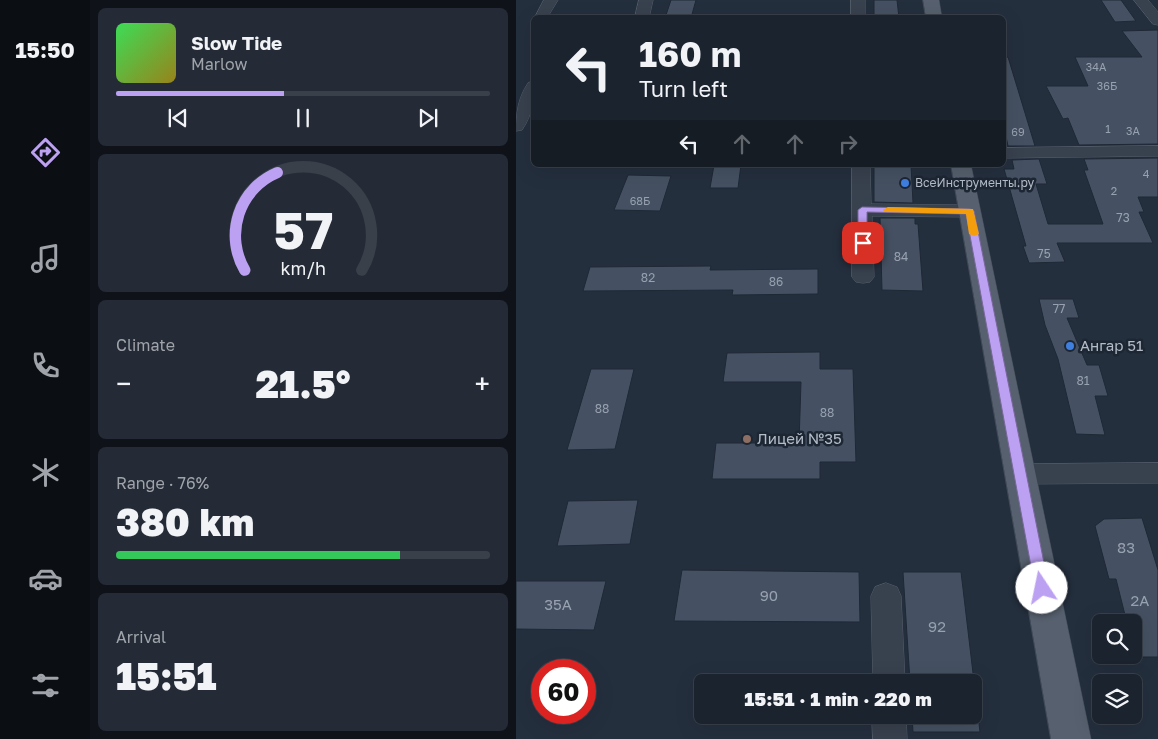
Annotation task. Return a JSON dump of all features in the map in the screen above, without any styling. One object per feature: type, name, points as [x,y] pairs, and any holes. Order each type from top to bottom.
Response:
[{"type":"main road","points":[[931,0],[934,15]]},
{"type":"main road","points":[[961,167],[1070,739]]},
{"type":"street","points":[[542,15],[551,0]]},
{"type":"street","points":[[642,15],[646,0]]},
{"type":"street","points":[[858,0],[858,15]]},
{"type":"street","points":[[1141,0],[1158,21]]},
{"type":"street","points":[[516,83],[531,85]]},
{"type":"street","points":[[516,126],[531,92]]},
{"type":"street","points":[[1006,153],[1158,151]]},
{"type":"street","points":[[861,167],[863,277]]},
{"type":"street","points":[[862,210],[970,211]]},
{"type":"street","points":[[1021,474],[1158,472]]},
{"type":"street","points":[[886,596],[889,674]]},
{"type":"street","points":[[889,724],[890,739]]},
{"type":"building","points":[[671,0],[696,0],[692,15],[666,15]]},
{"type":"building","points":[[874,0],[897,0],[899,15],[874,15]]},
{"type":"building","points":[[1101,0],[1121,0],[1136,21],[1115,22]]},
{"type":"building","points":[[1158,30],[1158,144],[1079,145],[1068,118],[1063,119],[1046,86],[1088,86],[1075,57],[1142,57],[1122,31]]},
{"type":"building","points":[[1008,57],[1035,146],[1008,146],[1006,136],[1006,58]]},
{"type":"building","points":[[1158,158],[1158,197],[1138,197],[1144,212],[1139,212],[1153,243],[1057,243],[1065,262],[1029,263],[1004,169],[1014,169],[1012,160],[1039,159],[1047,184],[1036,184],[1048,224],[1103,224],[1084,170],[1088,170],[1084,159]]},
{"type":"building","points":[[714,167],[741,167],[738,188],[710,188]]},
{"type":"building","points":[[874,167],[911,167],[913,203],[874,202]]},
{"type":"building","points":[[628,175],[671,176],[660,211],[614,210]]},
{"type":"building","points":[[880,218],[915,218],[915,224],[918,224],[923,291],[882,290]]},
{"type":"building","points":[[711,266],[710,270],[818,269],[818,294],[732,295],[733,290],[583,291],[590,267]]},
{"type":"building","points":[[1039,299],[1073,299],[1079,318],[1067,318],[1087,365],[1099,365],[1108,396],[1095,396],[1105,435],[1076,434],[1058,359],[1045,325]]},
{"type":"building","points":[[820,352],[820,369],[853,369],[856,462],[820,462],[820,479],[712,479],[716,443],[799,443],[801,382],[723,382],[727,353]]},
{"type":"building","points":[[591,369],[634,369],[615,449],[567,450]]},
{"type":"building","points":[[638,500],[630,544],[557,546],[568,501]]},
{"type":"building","points":[[1142,518],[1158,570],[1158,657],[1142,657],[1142,614],[1125,614],[1116,579],[1109,579],[1095,526],[1104,519]]},
{"type":"building","points":[[682,570],[859,572],[860,622],[674,621]]},
{"type":"building","points":[[903,572],[961,572],[973,674],[909,674]]},
{"type":"building","points":[[516,581],[606,581],[594,630],[516,629]]},
{"type":"building","points":[[913,724],[979,724],[980,732],[913,732]]},
{"type":"slow traffic","points":[[888,210],[970,211],[974,234]]},
{"type":"place","name":"ВсеИнструменты.ру","points":[[905,183]]},
{"type":"place","name":"Ангар 51","points":[[1070,346]]},
{"type":"place","name":"Лицей №35","points":[[747,439]]},
{"type":"route","points":[[863,243],[862,210],[970,211],[1042,588]]}]
